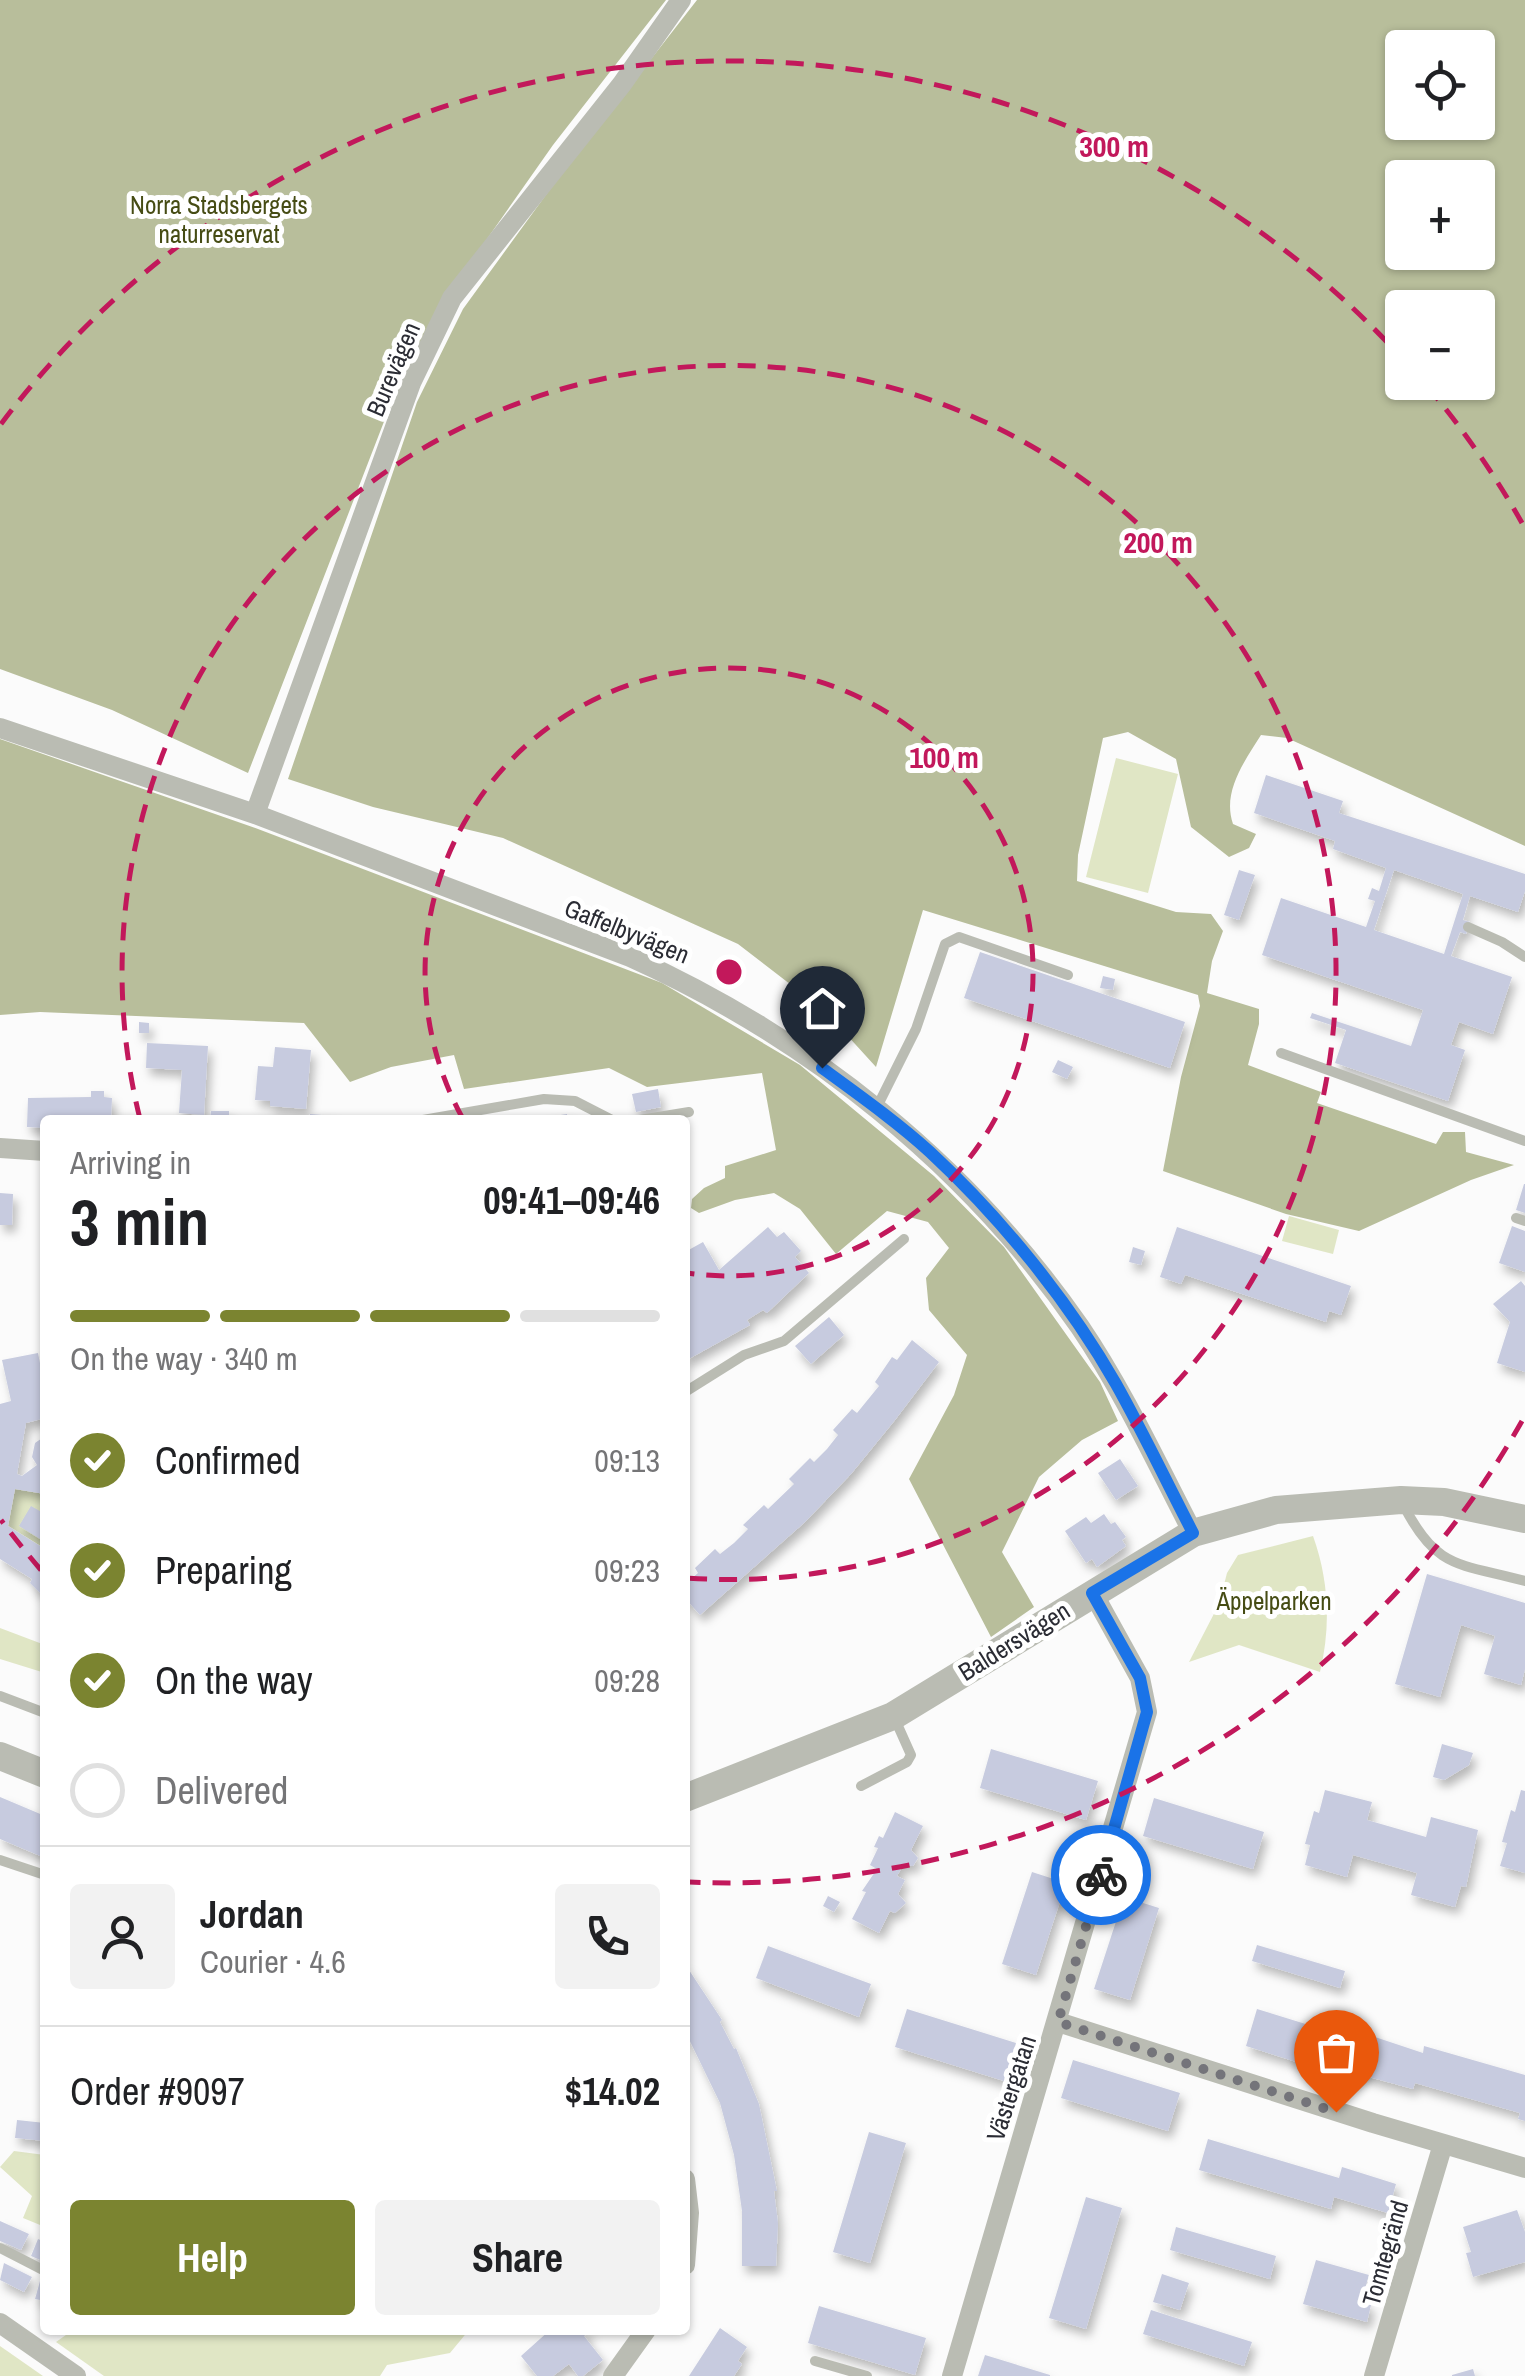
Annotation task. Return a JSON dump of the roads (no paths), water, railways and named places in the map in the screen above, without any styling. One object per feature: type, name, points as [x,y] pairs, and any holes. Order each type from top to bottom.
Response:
[{"type":"street","name":"Burevägen","points":[[255,814],[412,382],[452,298],[622,84],[682,0]]},
{"type":"street","name":"Gaffelbyvägen","points":[[0,728],[255,814],[630,957],[688,983],[761,1026],[876,1108],[929,1152],[978,1202],[1079,1326],[1116,1383],[1193,1533]]},
{"type":"street","points":[[0,1148],[40,1150]]},
{"type":"street","name":"Baldersvägen","points":[[690,1796],[894,1716],[1193,1533],[1276,1510],[1402,1500],[1444,1502],[1525,1519]]},
{"type":"street","name":"Västergatan","points":[[952,2376],[1147,1712],[1140,1678],[1092,1593]]},
{"type":"street","points":[[0,1756],[40,1772]]},
{"type":"street","points":[[1058,2022],[1525,2168]]},
{"type":"street","name":"Tomtegränd","points":[[1374,2376],[1443,2144]]},
{"type":"street","points":[[0,2324],[76,2376]]},
{"type":"street","points":[[613,2376],[642,2335]]},
{"type":"lane","points":[[1468,927],[1525,957]]},
{"type":"lane","points":[[876,1108],[916,1029],[945,944],[958,937],[1068,975]]},
{"type":"lane","points":[[1281,1054],[1525,1141]]},
{"type":"lane","points":[[452,1115],[544,1099],[575,1102],[602,1115]]},
{"type":"lane","points":[[671,1115],[689,1112]]},
{"type":"lane","points":[[690,1389],[744,1355],[784,1341],[904,1239]]},
{"type":"lane","points":[[1402,1500],[1430,1549],[1448,1560],[1525,1581]]},
{"type":"lane","points":[[0,1696],[40,1711]]},
{"type":"lane","points":[[861,1786],[908,1762],[912,1755],[894,1716]]},
{"type":"lane","points":[[0,1860],[40,1873]]},
{"type":"lane","points":[[0,2248],[40,2268]]},
{"type":"lane","points":[[815,2362],[868,2376]]},
{"type":"park label","name":"Norra Stadsbergets naturreservat","points":[[219,220]]},
{"type":"park label","name":"Äppelparken","points":[[1274,1601]]}]
